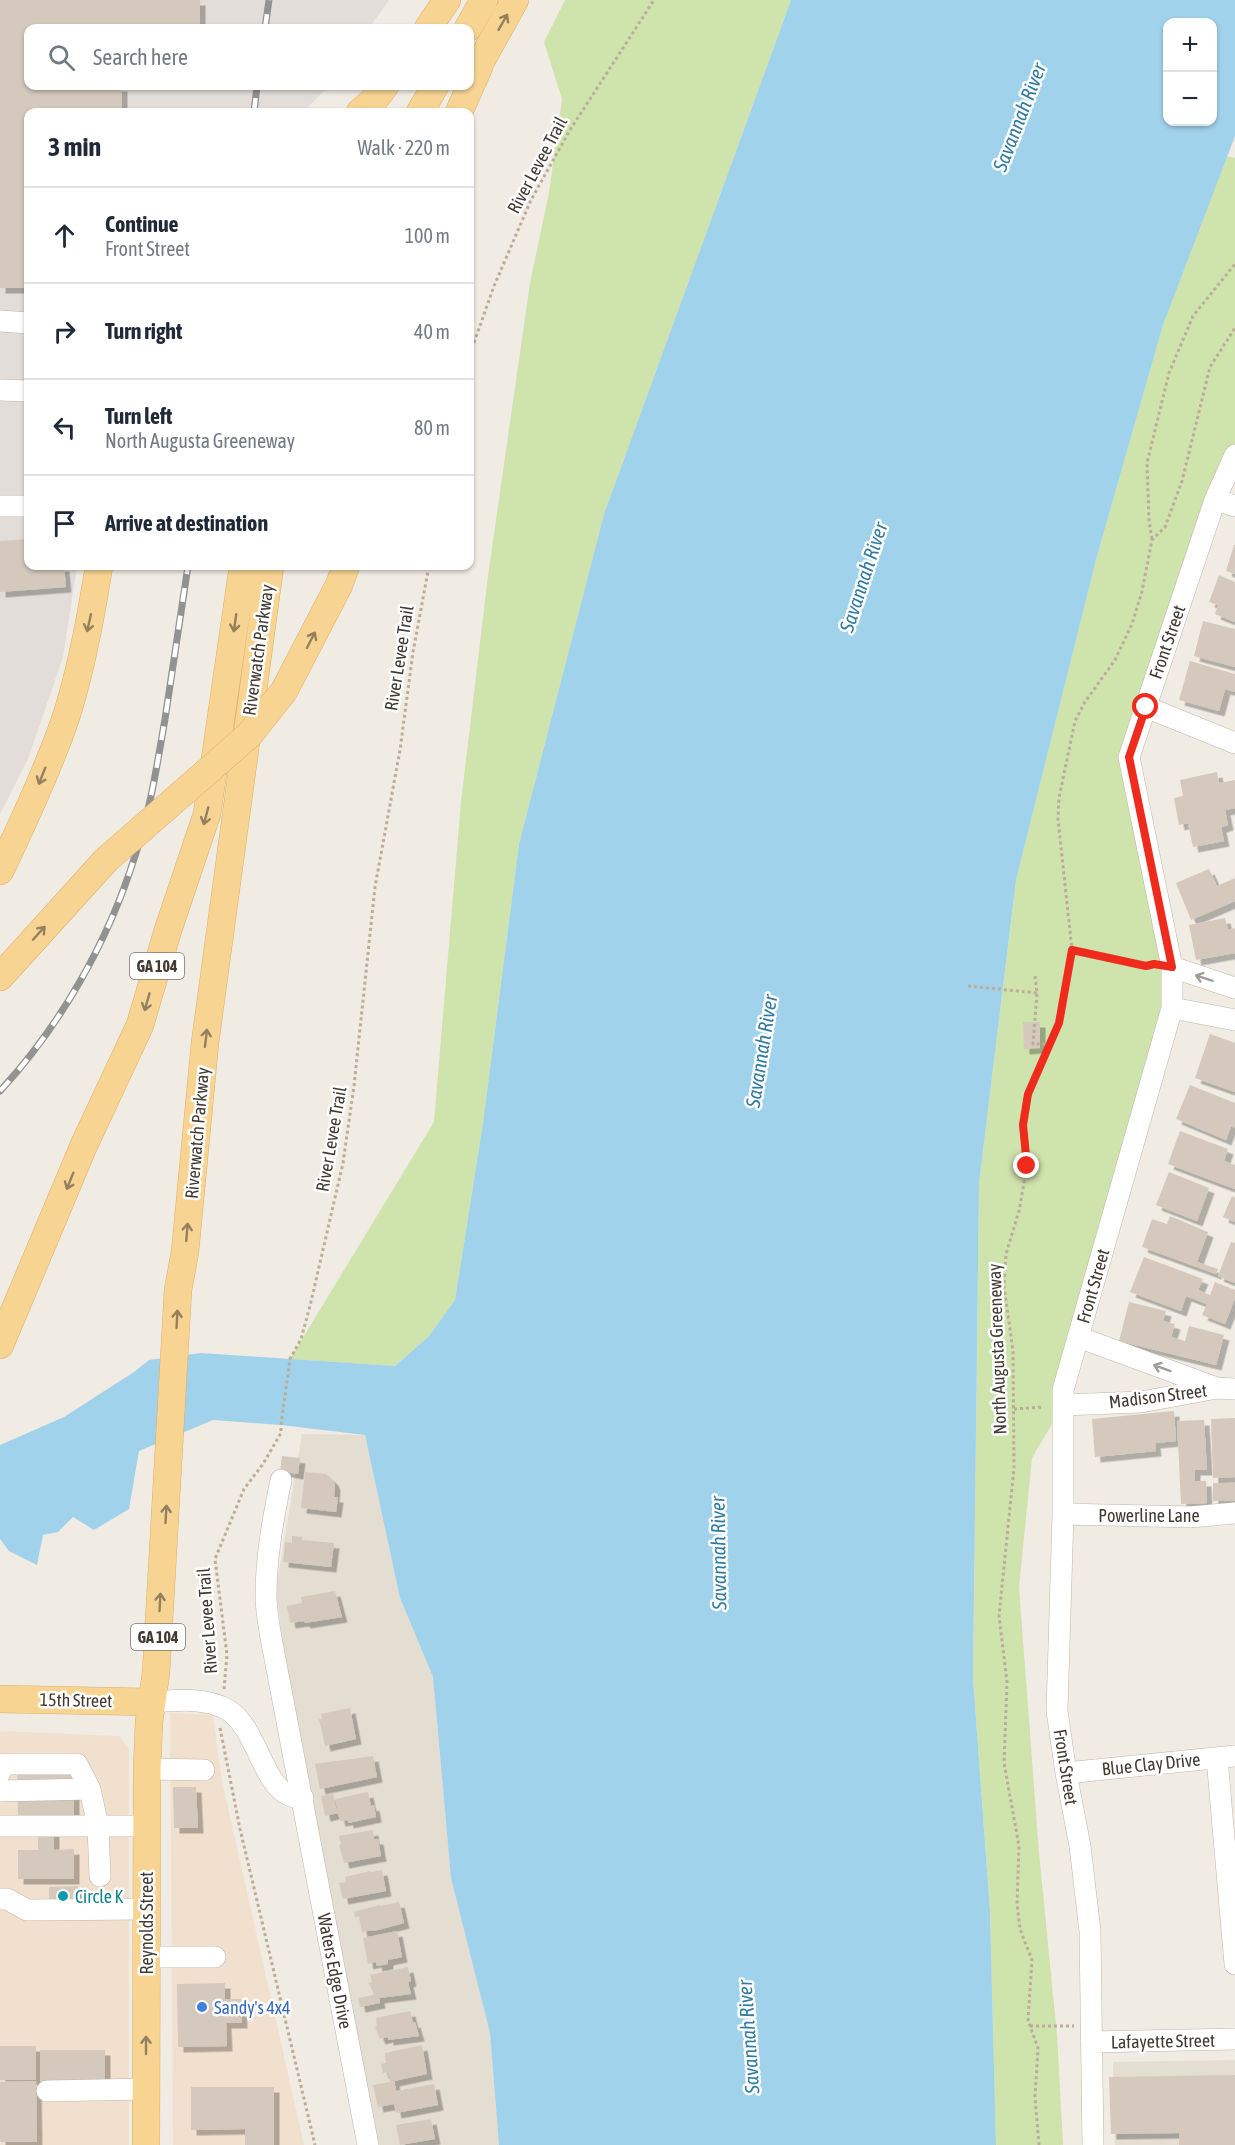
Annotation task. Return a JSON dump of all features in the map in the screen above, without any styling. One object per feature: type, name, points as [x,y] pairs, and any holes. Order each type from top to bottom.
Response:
[{"type":"main road","points":[[431,24],[447,0]]},
{"type":"main road","points":[[470,24],[484,0]]},
{"type":"main road","points":[[474,74],[515,0]]},
{"type":"main road","points":[[474,79],[487,50]]},
{"type":"main road","points":[[365,108],[382,90]]},
{"type":"main road","points":[[422,108],[433,90]]},
{"type":"main road","points":[[453,108],[465,90]]},
{"type":"main road","points":[[461,108],[469,90]]},
{"type":"main road","points":[[0,871],[29,810],[64,722],[91,620],[98,570]]},
{"type":"main road","name":"Riverwatch Parkway","points":[[0,1345],[84,1145],[140,1025],[168,930],[207,814],[242,570]]},
{"type":"main road","name":"Riverwatch Parkway","points":[[151,1702],[156,1673],[178,1290],[185,1252],[205,1043],[269,570]]},
{"type":"main road","points":[[0,976],[106,860],[249,735],[284,691],[345,570]]},
{"type":"main road","name":"15th Street","points":[[0,1699],[151,1702]]},
{"type":"main road","name":"Reynolds Street","points":[[146,2145],[146,1826],[151,1702]]},
{"type":"street","points":[[0,321],[24,323]]},
{"type":"street","points":[[0,390],[24,392]]},
{"type":"street","name":"Front Street","points":[[1093,2145],[1090,1942],[1086,1893],[1057,1711],[1063,1514],[1063,1390],[1172,1008],[1172,967],[1129,757],[1225,503],[1235,455]]},
{"type":"street","points":[[0,506],[24,507]]},
{"type":"street","points":[[1146,707],[1235,742]]},
{"type":"street","points":[[1172,967],[1235,988]]},
{"type":"street","points":[[1172,1008],[1235,1020]]},
{"type":"street","name":"Madison Street","points":[[1078,1337],[1229,1384]]},
{"type":"street","name":"Madison Street","points":[[1063,1405],[1141,1402],[1229,1384]]},
{"type":"street","name":"Waters Edge Drive","points":[[281,1480],[271,1526],[267,1563],[266,1598],[270,1638],[303,1798],[368,2145]]},
{"type":"street","name":"Powerline Lane","points":[[1063,1514],[1191,1517],[1235,1513]]},
{"type":"street","points":[[151,1702],[204,1703],[230,1711],[246,1729],[279,1787],[288,1795],[303,1798]]},
{"type":"street","points":[[1226,1757],[1235,1964]]},
{"type":"street","name":"Blue Clay Drive","points":[[1066,1773],[1226,1757]]},
{"type":"street","points":[[0,1773],[3,1764],[77,1764],[90,1790],[98,1826],[99,1876]]},
{"type":"street","points":[[147,1769],[204,1770]]},
{"type":"street","points":[[0,1791],[90,1790]]},
{"type":"street","points":[[0,1826],[146,1826]]},
{"type":"street","points":[[3,1899],[27,1910],[146,1909]]},
{"type":"street","points":[[146,1957],[215,1957]]},
{"type":"street","name":"Lafayette Street","points":[[1090,2034],[1235,2039]]},
{"type":"street","points":[[47,2091],[146,2090]]},
{"type":"path","name":"River Levee Trail","points":[[474,343],[494,286],[531,200],[570,130],[654,0]]},
{"type":"path","name":"North Augusta Greeneway","points":[[1039,2145],[1035,2097],[1038,2048],[1028,2020],[1032,1960],[1020,1929],[1017,1904],[1019,1846],[1005,1763],[1007,1682],[999,1616],[1014,1468],[1013,1351],[1004,1286],[1006,1254],[1019,1211],[1027,1166],[1023,1125],[1028,1094],[1059,1023],[1072,950],[1058,819],[1059,798],[1075,721],[1085,702],[1115,660],[1132,624],[1142,591],[1152,540],[1147,463],[1169,373],[1193,316],[1235,264]]},
{"type":"path","name":"North Augusta Greeneway","points":[[1152,540],[1165,527],[1182,481],[1210,368],[1235,328]]},
{"type":"path","name":"River Levee Trail","points":[[223,1697],[228,1655],[216,1559],[244,1489],[281,1433],[290,1359],[301,1339],[310,1306],[343,1163],[354,1086],[375,887],[400,750],[413,652],[428,570]]},
{"type":"path","points":[[1072,950],[1146,966],[1154,964],[1172,967]]},
{"type":"path","points":[[1035,976],[1037,993],[1033,1044],[1049,1044]]},
{"type":"path","points":[[968,986],[1037,993]]},
{"type":"path","points":[[1014,1409],[1063,1405]]},
{"type":"path","points":[[220,1725],[240,1830],[315,2145]]},
{"type":"path","points":[[1030,2026],[1090,2034]]},
{"type":"shaded area","points":[[0,0],[389,0],[372,24],[24,24],[24,90],[325,90],[307,108],[24,108],[24,570],[76,570],[63,657],[28,759],[0,814]]},
{"type":"shaded area","points":[[302,1434],[365,1435],[400,1598],[433,1677],[451,1878],[490,2033],[499,2145],[378,2145],[283,1645],[276,1589]]},
{"type":"shaded area","points":[[170,1713],[213,1715],[222,1781],[304,2145],[173,2145]]},
{"type":"shaded area","points":[[0,1731],[119,1736],[129,1750],[129,2145],[0,2145]]},
{"type":"shaded area","points":[[1235,2060],[1235,2145],[1115,2145],[1113,2062]]},
{"type":"green space","points":[[565,0],[791,0],[604,514],[519,844],[483,1123],[455,1300],[429,1336],[395,1366],[290,1359],[434,1122],[461,802],[488,576],[530,283],[549,193],[562,99],[544,42]]},
{"type":"green space","points":[[1226,156],[1235,158],[1235,455],[1129,757],[1172,967],[1063,1405],[1032,1458],[1019,1587],[1039,1853],[1057,2035],[1063,2145],[996,2145],[990,1911],[973,1678],[979,1184],[1016,880],[1097,556],[1163,325]]},
{"type":"water","name":"Savannah River","points":[[791,0],[1235,0],[1235,136],[1163,325],[1097,556],[1016,880],[979,1184],[973,1678],[990,1911],[996,2145],[499,2145],[490,2033],[451,1878],[433,1677],[400,1598],[365,1435],[213,1420],[139,1451],[129,1509],[94,1530],[73,1517],[58,1532],[43,1535],[37,1565],[9,1551],[0,1539],[0,1445],[64,1417],[149,1360],[201,1353],[395,1366],[429,1336],[455,1300],[483,1123],[519,844],[604,514]]},
{"type":"building","points":[[0,0],[200,0],[200,24],[24,24],[24,90],[122,90],[122,108],[24,108],[24,288],[0,288]]},
{"type":"building","points":[[24,539],[24,570],[64,570],[66,587],[0,592],[0,541]]},
{"type":"building","points":[[1235,545],[1235,574],[1226,571]]},
{"type":"building","points":[[1219,575],[1235,582],[1235,622],[1215,614],[1218,605],[1209,602]]},
{"type":"building","points":[[1203,621],[1235,629],[1235,667],[1194,656]]},
{"type":"building","points":[[1190,661],[1235,674],[1235,692],[1225,689],[1219,711],[1179,700]]},
{"type":"building","points":[[1217,772],[1219,783],[1235,780],[1235,808],[1225,810],[1228,825],[1221,827],[1224,841],[1193,847],[1188,823],[1179,825],[1174,798],[1183,796],[1180,780]]},
{"type":"building","points":[[1209,869],[1217,886],[1235,878],[1235,901],[1191,920],[1176,883]]},
{"type":"building","points":[[1225,918],[1228,930],[1235,928],[1235,953],[1196,960],[1189,925]]},
{"type":"building","points":[[1023,1022],[1040,1022],[1040,1048],[1024,1049]]},
{"type":"building","points":[[1210,1034],[1235,1043],[1235,1092],[1195,1078]]},
{"type":"building","points":[[1190,1085],[1235,1103],[1235,1128],[1231,1126],[1226,1140],[1176,1119]]},
{"type":"building","points":[[1180,1131],[1228,1149],[1224,1161],[1235,1165],[1235,1189],[1168,1164]]},
{"type":"building","points":[[1169,1172],[1209,1188],[1197,1221],[1156,1205]]},
{"type":"building","points":[[1232,1196],[1235,1198],[1235,1222],[1223,1217]]},
{"type":"building","points":[[1170,1216],[1208,1232],[1197,1262],[1218,1269],[1216,1274],[1142,1247],[1152,1219],[1167,1224]]},
{"type":"building","points":[[1231,1242],[1235,1243],[1235,1283],[1218,1276]]},
{"type":"building","points":[[1144,1257],[1203,1279],[1198,1290],[1210,1295],[1215,1282],[1235,1290],[1235,1298],[1225,1324],[1202,1315],[1207,1304],[1186,1296],[1181,1311],[1130,1292]]},
{"type":"building","points":[[1129,1302],[1166,1311],[1163,1321],[1175,1324],[1171,1337],[1185,1341],[1189,1326],[1224,1335],[1216,1365],[1119,1341]]},
{"type":"building","points":[[1174,1411],[1176,1441],[1155,1443],[1156,1451],[1095,1457],[1092,1419]]},
{"type":"building","points":[[1235,1418],[1235,1477],[1213,1478],[1211,1419]]},
{"type":"building","points":[[1204,1420],[1207,1470],[1195,1470],[1195,1481],[1206,1481],[1207,1503],[1181,1504],[1177,1421]]},
{"type":"building","points":[[282,1456],[300,1458],[298,1474],[280,1471]]},
{"type":"building","points":[[305,1472],[326,1474],[333,1480],[334,1497],[338,1497],[336,1512],[301,1508]]},
{"type":"building","points":[[1213,1483],[1235,1483],[1235,1501],[1213,1501]]},
{"type":"building","points":[[292,1536],[302,1537],[302,1540],[334,1543],[331,1567],[283,1562],[285,1542],[292,1543]]},
{"type":"building","points":[[335,1591],[342,1617],[290,1623],[287,1606],[302,1603],[301,1597]]},
{"type":"building","points":[[350,1708],[356,1739],[325,1746],[319,1719],[322,1719],[321,1714]]},
{"type":"building","points":[[373,1756],[377,1777],[320,1789],[315,1764]]},
{"type":"building","points":[[17,1764],[74,1764],[74,1816],[54,1817],[54,1850],[74,1849],[74,1879],[18,1879],[18,1850],[38,1850],[38,1817],[18,1817]]},
{"type":"building","points":[[173,1787],[196,1787],[198,1828],[174,1828]]},
{"type":"building","points":[[368,1792],[376,1817],[348,1823],[348,1820],[340,1821],[338,1813],[325,1816],[321,1796],[333,1794],[337,1808],[335,1799]]},
{"type":"building","points":[[373,1830],[374,1839],[378,1839],[381,1856],[344,1863],[339,1836]]},
{"type":"building","points":[[382,1870],[386,1891],[343,1899],[339,1883],[346,1882],[345,1877]]},
{"type":"building","name":"Circle K","points":[[78,1886],[78,1906],[49,1906],[49,1887]]},
{"type":"building","points":[[399,1902],[404,1923],[362,1932],[359,1916],[355,1917],[354,1912]]},
{"type":"building","points":[[397,1931],[402,1957],[388,1960],[388,1964],[377,1966],[376,1962],[368,1964],[363,1938]]},
{"type":"building","points":[[408,1967],[411,1994],[379,1998],[380,2003],[360,2007],[358,1998],[374,1995],[369,1983],[372,1982],[370,1975]]},
{"type":"building","points":[[225,1983],[225,1999],[241,1999],[242,2023],[226,2023],[227,2046],[178,2047],[177,1984]]},
{"type":"building","points":[[410,2011],[419,2036],[380,2039],[375,2027],[377,2026],[376,2018]]},
{"type":"building","points":[[422,2045],[427,2074],[394,2081],[396,2091],[434,2084],[438,2105],[396,2113],[394,2104],[378,2107],[373,2085],[390,2082],[388,2072],[383,2073],[381,2064],[386,2063],[385,2053]]},
{"type":"building","points":[[0,2046],[36,2046],[36,2080],[0,2080]]},
{"type":"building","points":[[40,2050],[105,2050],[105,2083],[40,2083]]},
{"type":"building","points":[[1235,2075],[1235,2145],[1179,2145],[1179,2133],[1111,2134],[1109,2077]]},
{"type":"building","points":[[36,2081],[37,2142],[0,2142],[0,2082]]},
{"type":"building","points":[[191,2087],[274,2087],[274,2145],[245,2145],[245,2129],[191,2130]]},
{"type":"building","points":[[431,2119],[435,2139],[400,2145],[396,2125]]},
{"type":"railway","points":[[266,24],[269,0]]},
{"type":"railway","points":[[254,108],[257,90]]},
{"type":"railway","points":[[0,1091],[43,1039],[80,981],[97,951],[124,888],[153,788],[187,570]]},
{"type":"place","name":"Circle K","points":[[63,1896]]},
{"type":"place","name":"Sandy's 4x4","points":[[202,2007]]},
{"type":"route","points":[[1027,1166],[1023,1125],[1028,1094],[1059,1023],[1072,950],[1146,966],[1154,964],[1172,967],[1129,757],[1146,707]]}]
